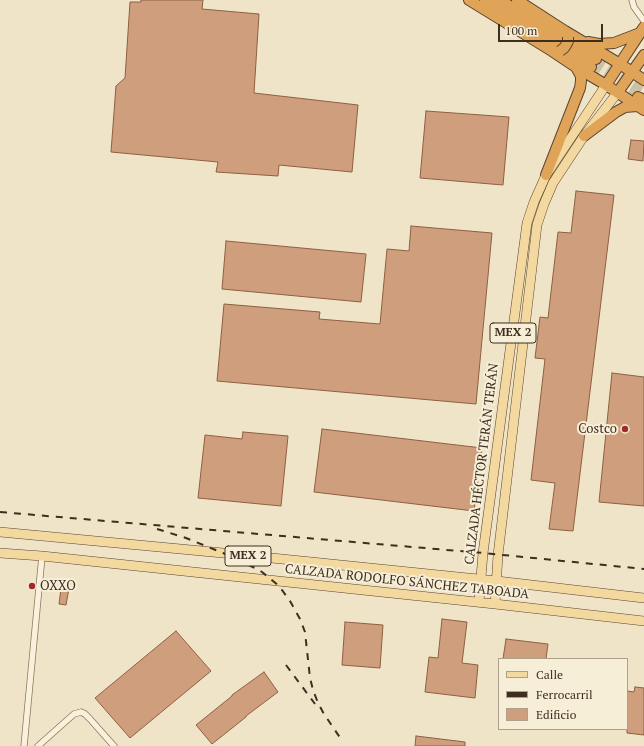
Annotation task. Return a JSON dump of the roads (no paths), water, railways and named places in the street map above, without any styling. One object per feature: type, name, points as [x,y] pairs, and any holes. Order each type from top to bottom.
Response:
[{"type":"highway","points":[[469,0],[556,51],[576,67],[618,92],[642,99]]},
{"type":"highway","points":[[485,0],[593,63],[500,0]]},
{"type":"highway","points":[[517,0],[566,34],[581,40],[599,44],[614,43],[642,30]]},
{"type":"highway","name":"CALZADA HÉCTOR TERÁN TERÁN","points":[[606,85],[642,30]]},
{"type":"highway","points":[[556,51],[564,48],[566,45],[568,41],[566,34]]},
{"type":"highway","points":[[581,40],[644,80]]},
{"type":"highway","name":"CALZADA HÉCTOR TERÁN TERÁN","points":[[618,92],[644,55]]},
{"type":"highway","points":[[546,175],[580,88],[581,76],[576,67]]},
{"type":"highway","points":[[584,136],[616,112],[642,99]]},
{"type":"main road","name":"CALZADA HÉCTOR TERÁN TERÁN","points":[[479,602],[484,545],[527,223],[534,202],[546,175],[606,85]]},
{"type":"main road","name":"CALZADA HÉCTOR TERÁN TERÁN","points":[[495,604],[498,555],[537,225],[553,183],[584,136],[618,92]]},
{"type":"main road","name":"CALZADA RODOLFO SÁNCHEZ TABOADA","points":[[0,532],[497,581],[644,598]]},
{"type":"main road","name":"CALZADA RODOLFO SÁNCHEZ TABOADA","points":[[0,553],[42,556],[479,602],[644,621]]},
{"type":"street","points":[[632,0],[634,7],[644,21]]},
{"type":"street","points":[[24,746],[42,556]]},
{"type":"street","points":[[38,746],[74,714],[81,712],[85,714],[114,746]]},
{"type":"tunnel","points":[[596,59],[644,90]]},
{"type":"tunnel","points":[[591,67],[638,97]]},
{"type":"railway","points":[[0,512],[483,553],[644,569]]},
{"type":"railway","points":[[157,529],[186,538],[223,553],[262,572],[279,586],[290,601],[305,632],[310,678],[318,703],[343,742]]},
{"type":"railway","points":[[286,665],[315,704]]},
{"type":"place","name":"Costco","points":[[625,429]]},
{"type":"place","name":"OXXO","points":[[32,586]]}]
